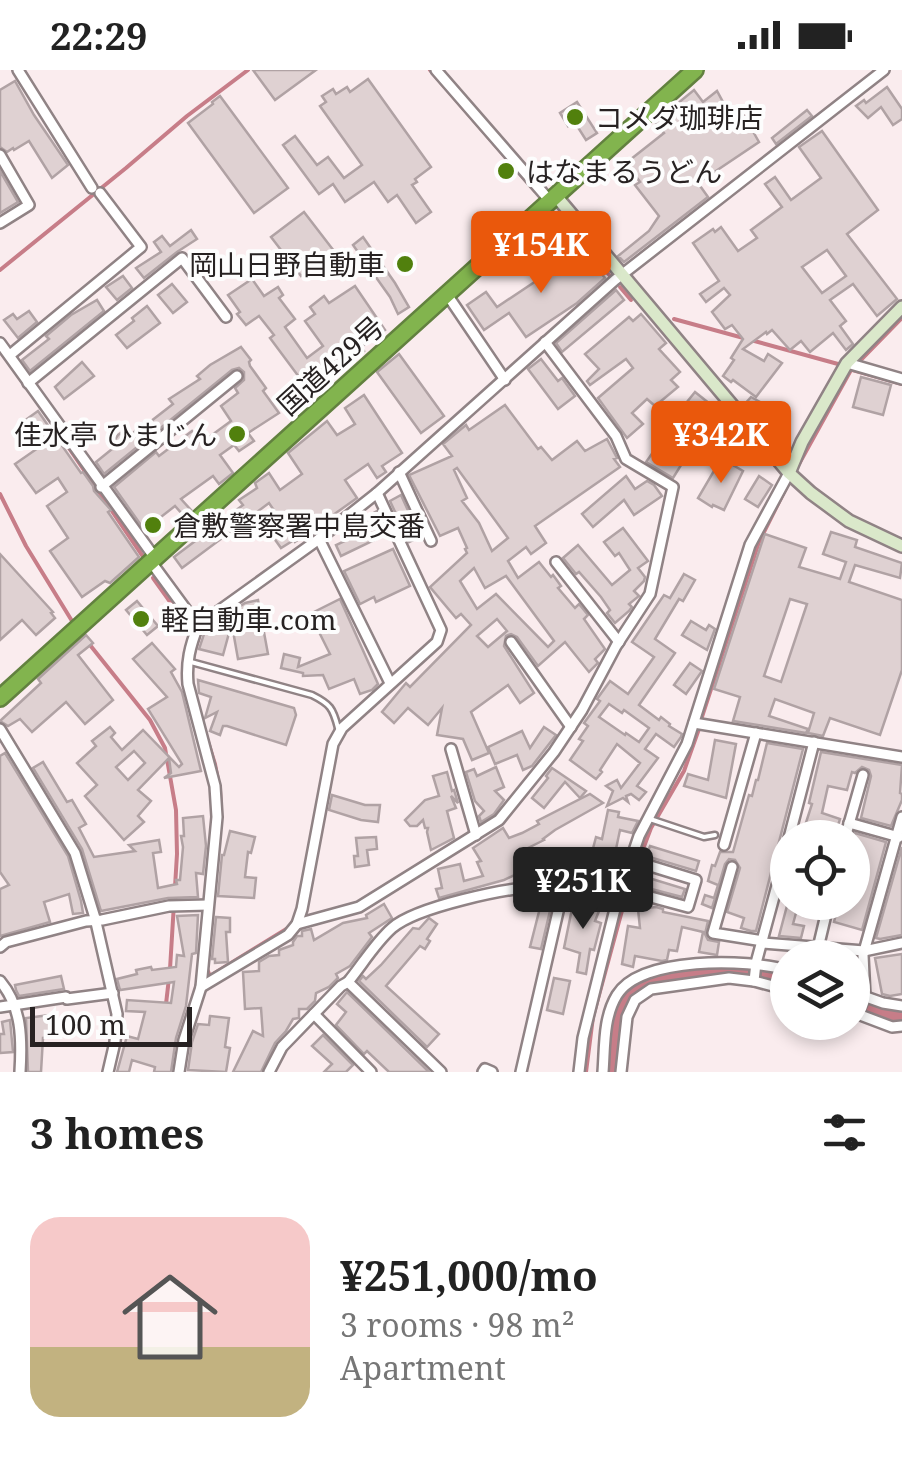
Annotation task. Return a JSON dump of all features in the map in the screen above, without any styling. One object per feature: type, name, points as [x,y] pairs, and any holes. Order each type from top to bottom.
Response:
[{"type":"highway","name":"国道429号","points":[[0,698],[695,70]]},
{"type":"street","points":[[10,355],[140,247],[96,190],[18,70]]},
{"type":"street","points":[[436,70],[623,274],[789,472],[849,521],[902,546]]},
{"type":"street","points":[[179,1072],[184,1040],[202,986],[218,817],[215,786],[188,684],[187,661],[198,626],[377,493],[623,274],[884,70]]},
{"type":"street","points":[[0,155],[29,205],[0,223]]},
{"type":"street","points":[[28,383],[182,258],[226,317]]},
{"type":"street","points":[[446,293],[505,380]]},
{"type":"street","points":[[579,1072],[583,1038],[617,900],[635,862],[639,836],[654,820],[688,744],[750,544],[802,442],[852,366],[902,307]]},
{"type":"street","points":[[297,924],[359,908],[500,820],[571,727],[650,594],[672,487],[626,458],[616,436],[544,342]]},
{"type":"street","points":[[0,343],[198,626]]},
{"type":"street","points":[[852,366],[902,379]]},
{"type":"street","points":[[101,486],[238,376]]},
{"type":"street","points":[[399,472],[431,541]]},
{"type":"street","points":[[202,986],[288,935],[297,924],[332,744],[390,683],[438,642],[441,630],[377,493]]},
{"type":"street","points":[[318,539],[390,683]]},
{"type":"street","points":[[556,562],[619,642]]},
{"type":"street","points":[[511,642],[571,727]]},
{"type":"street","points":[[694,723],[902,757]]},
{"type":"street","points":[[0,729],[75,853],[117,1014],[108,1072]]},
{"type":"street","points":[[724,845],[756,733]]},
{"type":"street","points":[[794,820],[814,742]]},
{"type":"street","points":[[451,749],[476,835]]},
{"type":"street","points":[[850,820],[863,775]]},
{"type":"street","points":[[867,940],[902,818]]},
{"type":"street","points":[[870,829],[899,837]]},
{"type":"street","points":[[621,889],[688,907],[696,880],[635,862]]},
{"type":"street","points":[[732,867],[713,933],[770,943]]},
{"type":"street","points":[[269,1072],[282,1047],[403,920],[498,892],[544,887],[617,900]]},
{"type":"street","points":[[521,1072],[563,890]]},
{"type":"street","points":[[0,947],[6,942],[95,918],[174,905],[208,905]]},
{"type":"street","points":[[755,972],[770,914]]},
{"type":"street","points":[[870,950],[902,943]]},
{"type":"street","points":[[603,1072],[610,1011],[622,988],[634,978],[714,962],[755,972],[770,980]]},
{"type":"street","points":[[621,1072],[627,1017],[635,1000],[651,990],[770,971]]},
{"type":"street","points":[[0,980],[15,1005],[22,1047],[20,1072]]},
{"type":"street","points":[[348,982],[441,1072]]},
{"type":"street","points":[[0,1007],[113,993]]},
{"type":"street","points":[[870,1007],[902,1006]]},
{"type":"street","points":[[314,1014],[371,1072]]},
{"type":"street","points":[[870,1014],[892,1027],[902,1026]]},
{"type":"street","points":[[483,1072],[492,1072]]},
{"type":"lane","points":[[187,661],[312,695],[328,703],[339,733]]},
{"type":"lane","points":[[654,820],[704,837],[715,836]]},
{"type":"building","points":[[253,70],[316,70],[275,100]]},
{"type":"building","points":[[368,79],[431,167],[412,185],[431,212],[416,223],[397,195],[388,202],[374,182],[345,202],[333,184],[319,194],[283,145],[295,136],[317,165],[328,157],[344,178],[362,165],[320,106],[326,102],[322,96],[333,89],[336,94],[347,87],[350,92]]},
{"type":"building","points":[[15,81],[68,165],[52,178],[29,141],[7,152],[0,147],[0,90]]},
{"type":"building","points":[[887,87],[902,109],[902,119],[893,125],[881,107],[868,118],[856,106]]},
{"type":"building","points":[[694,90],[703,102],[717,91],[729,113],[739,107],[759,142],[698,183],[708,197],[624,262],[618,256],[649,231],[659,216],[635,185],[640,182],[626,163],[664,133],[655,122]]},
{"type":"building","points":[[220,96],[288,188],[254,213],[188,123]]},
{"type":"building","name":"コメダ珈琲店","points":[[577,102],[597,133],[586,140],[574,121],[568,126],[560,113]]},
{"type":"building","points":[[807,110],[812,116],[776,144],[772,138]]},
{"type":"building","points":[[822,131],[878,210],[847,234],[897,299],[877,316],[853,284],[830,300],[846,321],[840,326],[853,344],[846,350],[833,333],[810,352],[801,341],[790,350],[772,330],[766,332],[743,349],[764,361],[768,354],[782,363],[756,397],[723,376],[743,339],[732,325],[725,329],[712,312],[730,295],[724,288],[706,302],[700,294],[719,281],[693,243],[721,227],[738,251],[757,238],[751,230],[782,207],[765,184],[775,177],[791,200],[821,178],[799,147]],"holes":[[[827,250],[846,276],[822,293],[802,267]]]},
{"type":"building","points":[[0,171],[18,202],[0,213]]},
{"type":"building","points":[[304,212],[334,251],[301,276],[271,237]]},
{"type":"building","points":[[191,230],[197,239],[144,278],[136,268],[161,252],[154,242],[162,236],[170,246]]},
{"type":"building","points":[[363,237],[409,307],[398,314],[353,245]]},
{"type":"building","points":[[554,250],[572,270],[588,258],[605,278],[577,303],[526,337],[509,313],[484,330],[467,305],[486,292],[497,307],[545,275],[537,267]]},
{"type":"building","points":[[123,276],[132,288],[117,300],[106,287]]},
{"type":"building","points":[[252,279],[264,296],[278,287],[283,295],[279,298],[295,319],[285,327],[307,358],[323,346],[305,321],[315,314],[310,307],[324,296],[329,303],[355,286],[385,330],[339,369],[335,363],[320,374],[326,383],[299,403],[290,390],[302,381],[270,338],[274,335],[259,316],[246,325],[228,295]]},
{"type":"building","points":[[172,284],[187,302],[173,313],[158,295]]},
{"type":"building","points":[[616,290],[624,300],[562,352],[556,343]]},
{"type":"building","points":[[97,300],[104,311],[30,371],[22,360],[71,315]]},
{"type":"building","points":[[147,306],[160,323],[127,348],[116,335]]},
{"type":"building","points":[[29,311],[37,322],[18,338],[4,320],[13,314],[17,319]]},
{"type":"building","points":[[641,314],[666,343],[659,349],[680,372],[671,380],[678,387],[655,406],[647,399],[632,413],[643,424],[627,438],[598,398],[633,368],[626,359],[590,385],[587,381],[599,369],[585,354],[629,317],[633,321]]},
{"type":"building","points":[[241,347],[279,413],[248,433],[254,441],[239,451],[234,445],[220,455],[233,473],[219,484],[213,476],[181,499],[191,510],[184,516],[175,506],[157,520],[161,527],[148,535],[114,487],[156,452],[159,456],[192,431],[201,443],[231,421],[221,406],[238,393],[235,388],[244,380],[244,372],[239,368],[232,370],[104,474],[96,462],[117,445],[114,441],[118,435],[128,428],[132,434],[146,425],[173,404],[169,399],[200,379],[197,376],[210,365]]},
{"type":"building","points":[[399,354],[444,416],[421,433],[377,372]]},
{"type":"building","points":[[541,359],[575,396],[558,409],[528,369]]},
{"type":"building","points":[[82,362],[94,376],[64,399],[55,387]]},
{"type":"building","points":[[861,377],[891,385],[883,415],[853,407]]},
{"type":"building","points":[[695,392],[710,404],[675,457],[683,462],[673,478],[646,462]]},
{"type":"building","points":[[364,395],[402,453],[382,466],[386,472],[377,478],[368,464],[345,480],[357,498],[295,542],[281,548],[271,534],[284,525],[269,503],[182,568],[174,557],[243,505],[239,500],[257,488],[255,483],[269,473],[280,490],[302,474],[288,453],[327,421],[337,435],[355,424],[345,408]]},
{"type":"building","points":[[751,397],[789,418],[781,433],[757,420],[744,405]]},
{"type":"building","points":[[505,405],[538,449],[541,447],[552,460],[577,441],[585,451],[607,439],[620,467],[535,526],[546,543],[531,554],[526,547],[508,561],[518,578],[539,562],[553,575],[561,586],[558,588],[575,608],[579,604],[588,615],[584,619],[605,649],[595,659],[598,663],[589,672],[565,642],[538,666],[517,637],[506,636],[504,646],[534,693],[520,703],[508,685],[471,712],[489,753],[472,760],[463,739],[437,735],[442,708],[428,725],[408,708],[394,723],[382,712],[406,683],[410,687],[471,625],[461,614],[456,618],[430,587],[467,553],[467,548],[458,528],[440,536],[409,475],[452,456],[443,444],[466,425],[469,430]],"holes":[[[457,468],[508,538],[492,551],[479,523],[462,501],[467,498],[454,470]],[[474,568],[485,588],[506,576],[554,641],[548,647],[496,594],[477,609],[460,581]],[[497,619],[507,631],[488,647],[477,636]]]},
{"type":"building","points":[[38,411],[111,510],[108,512],[139,557],[110,583],[105,581],[82,597],[50,551],[68,538],[47,506],[67,492],[58,478],[36,493],[15,464],[38,448],[24,429],[24,421]]},
{"type":"building","points":[[718,464],[728,470],[731,464],[743,471],[724,510],[698,498]]},
{"type":"building","points":[[626,476],[635,489],[647,481],[662,496],[634,515],[624,500],[593,527],[582,514]]},
{"type":"building","points":[[759,476],[772,485],[758,507],[745,499]]},
{"type":"building","points":[[401,495],[420,537],[409,542],[390,501]]},
{"type":"building","points":[[377,511],[387,534],[341,556],[336,545],[347,540],[342,531]]},
{"type":"building","points":[[623,528],[648,561],[638,568],[645,577],[634,591],[639,596],[615,623],[601,597],[563,558],[578,545],[612,585],[630,570],[619,553],[615,556],[604,542]]},
{"type":"building","points":[[831,532],[857,540],[855,547],[902,563],[900,578],[855,565],[849,582],[902,600],[902,670],[880,735],[830,718],[823,736],[808,733],[814,713],[775,699],[769,716],[808,729],[806,733],[733,721],[740,697],[714,689],[765,534],[806,548],[799,567],[840,579],[846,562],[823,554]],"holes":[[[790,599],[807,604],[781,682],[764,676]]]},
{"type":"building","points":[[393,549],[410,586],[376,602],[374,597],[360,604],[344,571]]},
{"type":"building","points":[[0,554],[53,612],[55,618],[36,635],[22,620],[0,640]]},
{"type":"building","points":[[684,574],[695,580],[655,639],[675,653],[639,705],[682,734],[674,747],[656,734],[645,749],[658,758],[637,786],[646,792],[639,800],[631,794],[626,796],[628,802],[623,798],[607,806],[613,791],[606,786],[617,780],[621,788],[640,763],[617,744],[596,779],[570,760],[583,741],[579,739],[588,726],[584,723],[610,681],[628,694],[654,657],[632,642],[664,595],[670,598]],"holes":[[[609,704],[622,713],[624,710],[649,728],[639,742],[599,717]]]},
{"type":"building","points":[[340,599],[378,684],[360,694],[354,679],[329,689],[323,675],[303,676],[281,668],[284,654],[300,658],[298,667],[330,654],[310,614]]},
{"type":"building","points":[[258,600],[268,654],[238,659],[230,614],[240,612],[239,607],[245,603]]},
{"type":"building","points":[[137,601],[158,626],[147,635],[126,610]]},
{"type":"building","points":[[691,621],[706,630],[709,625],[715,629],[707,650],[682,635]]},
{"type":"building","points":[[211,628],[229,633],[223,655],[199,649],[205,631]]},
{"type":"building","points":[[86,635],[93,643],[78,655],[113,700],[85,724],[66,702],[32,732],[20,719],[8,726],[0,721],[41,683],[38,679]]},
{"type":"building","points":[[152,643],[175,669],[171,672],[182,692],[201,771],[164,778],[171,773],[169,758],[138,790],[151,801],[138,816],[144,822],[124,840],[85,796],[97,785],[77,763],[96,746],[92,741],[110,727],[115,733],[111,737],[122,750],[143,730],[179,767],[182,764],[148,709],[167,697],[133,659]],"holes":[[[134,751],[145,763],[128,780],[116,767]]]},
{"type":"building","points":[[690,663],[702,671],[686,694],[674,685]]},
{"type":"building","points":[[198,680],[294,708],[296,715],[286,745],[227,726],[223,726],[220,735],[210,731],[217,712],[205,718],[211,697],[199,693]]},
{"type":"building","points":[[544,727],[556,735],[532,766],[523,770],[517,755],[495,764],[488,747],[522,731],[530,748]]},
{"type":"building","points":[[715,740],[736,744],[726,798],[684,786],[688,774],[708,780]]},
{"type":"building","points":[[767,743],[803,749],[785,820],[770,820],[770,877],[756,931],[751,931],[741,928],[744,918],[727,912],[740,868],[735,860],[729,859],[725,864],[712,908],[702,904],[705,895],[714,898],[718,885],[708,881],[712,865],[715,866],[720,852],[733,852],[749,795],[752,796]]},
{"type":"building","points":[[821,752],[902,765],[902,800],[891,826],[861,818],[871,776],[862,767],[852,772],[847,790],[828,786],[822,813],[840,820],[807,820],[812,804],[809,803]]},
{"type":"building","points":[[5,753],[68,856],[83,913],[73,914],[69,894],[44,902],[50,922],[0,936],[0,889],[9,885],[0,872],[0,756]]},
{"type":"building","points":[[43,762],[67,802],[72,800],[86,824],[79,828],[94,857],[135,851],[129,845],[159,840],[161,852],[153,853],[158,888],[180,880],[183,818],[203,816],[206,846],[203,874],[196,873],[198,897],[168,898],[101,911],[82,849],[33,768]]},
{"type":"building","points":[[496,767],[504,787],[495,791],[504,800],[494,814],[481,822],[479,816],[484,811],[475,801],[466,772],[474,769],[477,776]]},
{"type":"building","points":[[552,768],[586,791],[580,798],[565,782],[544,808],[532,798]]},
{"type":"building","points":[[447,772],[458,803],[451,796],[456,808],[447,811],[454,838],[431,850],[423,820],[410,826],[405,820],[425,800],[439,796],[433,776]]},
{"type":"building","points":[[590,794],[603,803],[526,849],[553,855],[551,879],[533,879],[536,865],[504,880],[439,898],[436,889],[442,888],[438,869],[460,864],[464,881],[483,876],[477,862],[481,861],[473,848],[503,828],[509,838],[522,833]]},
{"type":"building","points":[[332,795],[365,805],[380,805],[378,822],[329,810]]},
{"type":"building","points":[[608,810],[619,812],[618,817],[638,821],[632,833],[620,830],[612,891],[573,883],[579,857],[590,860],[596,837],[602,839]]},
{"type":"building","points":[[230,831],[255,837],[251,853],[248,852],[245,877],[256,878],[254,898],[218,896],[222,855]]},
{"type":"building","points":[[376,837],[377,849],[367,850],[369,865],[355,867],[356,838]]},
{"type":"building","points":[[870,837],[886,842],[870,901]]},
{"type":"building","points":[[650,846],[699,861],[696,871],[646,856]]},
{"type":"building","points":[[902,847],[902,935],[876,938]]},
{"type":"building","points":[[639,875],[685,889],[682,897],[636,885]]},
{"type":"building","points":[[543,896],[553,898],[541,949],[530,947]]},
{"type":"building","points":[[574,899],[601,906],[595,921],[601,923],[594,950],[590,949],[586,974],[577,972],[580,953],[564,948]]},
{"type":"building","points":[[384,904],[392,918],[369,933],[372,937],[350,966],[336,974],[338,978],[329,987],[316,993],[315,1001],[307,1009],[299,1009],[299,1018],[293,1019],[275,1043],[261,1072],[233,1072],[253,1031],[263,1036],[261,1008],[245,1009],[243,972],[259,971],[259,962],[293,945],[302,931],[311,929],[314,940],[343,923],[367,918]]},
{"type":"building","points":[[656,907],[663,912],[708,921],[705,934],[708,940],[719,942],[717,955],[699,952],[703,932],[682,927],[677,951],[669,950],[667,960],[635,956],[633,967],[622,964],[628,926],[640,928],[638,909]]},
{"type":"building","points":[[198,915],[196,953],[192,954],[186,1006],[171,1072],[154,1072],[155,1067],[132,1060],[129,1072],[117,1072],[127,1036],[138,1039],[145,1012],[126,1011],[127,1000],[171,1003],[174,982],[120,990],[117,979],[137,974],[136,970],[176,967],[177,955],[184,956],[177,916]]},
{"type":"building","points":[[216,917],[230,918],[230,932],[226,932],[228,962],[215,963],[212,959]]},
{"type":"building","points":[[429,918],[437,924],[425,949],[420,946],[386,986],[439,1034],[427,1047],[359,981],[381,965],[413,928],[419,929]]},
{"type":"building","points":[[783,920],[794,920],[793,924],[804,926],[801,938],[779,936]]},
{"type":"building","points":[[834,920],[865,920],[862,930]]},
{"type":"building","points":[[902,954],[902,994],[882,994],[875,958]]},
{"type":"building","points":[[61,976],[64,989],[19,996],[16,990],[15,985]]},
{"type":"building","points":[[554,978],[570,981],[563,1014],[547,1010]]},
{"type":"building","points":[[347,992],[429,1072],[389,1072],[367,1051],[364,1054],[336,1025],[346,1012],[337,1004]]},
{"type":"building","points":[[50,1015],[53,1037],[43,1038],[41,1072],[28,1072],[26,1018]]},
{"type":"building","points":[[210,1016],[229,1018],[226,1072],[188,1070],[198,1024],[209,1025]]},
{"type":"building","points":[[10,1020],[13,1052],[0,1053],[2,1022]]},
{"type":"building","points":[[323,1035],[353,1065],[346,1072],[324,1072],[332,1064],[312,1046]]},
{"type":"waterway","points":[[0,270],[248,70]]},
{"type":"waterway","points":[[430,70],[535,191]]},
{"type":"waterway","points":[[557,215],[611,277]]},
{"type":"waterway","points":[[620,287],[631,300]]},
{"type":"waterway","points":[[799,464],[851,370],[902,318]]},
{"type":"waterway","points":[[674,319],[838,364]]},
{"type":"waterway","points":[[0,351],[17,373]]},
{"type":"waterway","points":[[849,369],[902,384]]},
{"type":"waterway","points":[[37,401],[144,558]]},
{"type":"waterway","points":[[701,720],[759,542],[788,484]]},
{"type":"waterway","points":[[0,494],[26,546],[72,621]]},
{"type":"waterway","points":[[153,578],[191,631]]},
{"type":"waterway","points":[[194,653],[199,637]]},
{"type":"waterway","points":[[90,645],[150,720],[165,748],[176,810],[177,854],[170,969]]},
{"type":"waterway","points":[[629,886],[651,828],[684,771],[700,726]]},
{"type":"waterway","points":[[205,732],[218,780]]},
{"type":"waterway","points":[[220,789],[221,810]]},
{"type":"waterway","points":[[586,1072],[593,1017],[626,896]]},
{"type":"waterway","points":[[0,941],[92,916]]},
{"type":"waterway","points":[[207,969],[210,976],[288,928]]},
{"type":"waterway","points":[[613,1072],[618,1012],[635,988],[680,974],[714,970],[770,976]]},
{"type":"waterway","points":[[166,1004],[169,978]]},
{"type":"waterway","points":[[870,1008],[902,1016]]},
{"type":"place","name":"コメダ珈琲店","points":[[575,117]]},
{"type":"place","name":"はなまるうどん","points":[[506,171]]},
{"type":"place","name":"岡山日野自動車","points":[[405,264]]},
{"type":"place","name":"佳水亭 ひまじん","points":[[237,434]]},
{"type":"place","name":"倉敷警察署中島交番","points":[[153,525]]},
{"type":"place","name":"軽自動車.com","points":[[141,619]]}]
